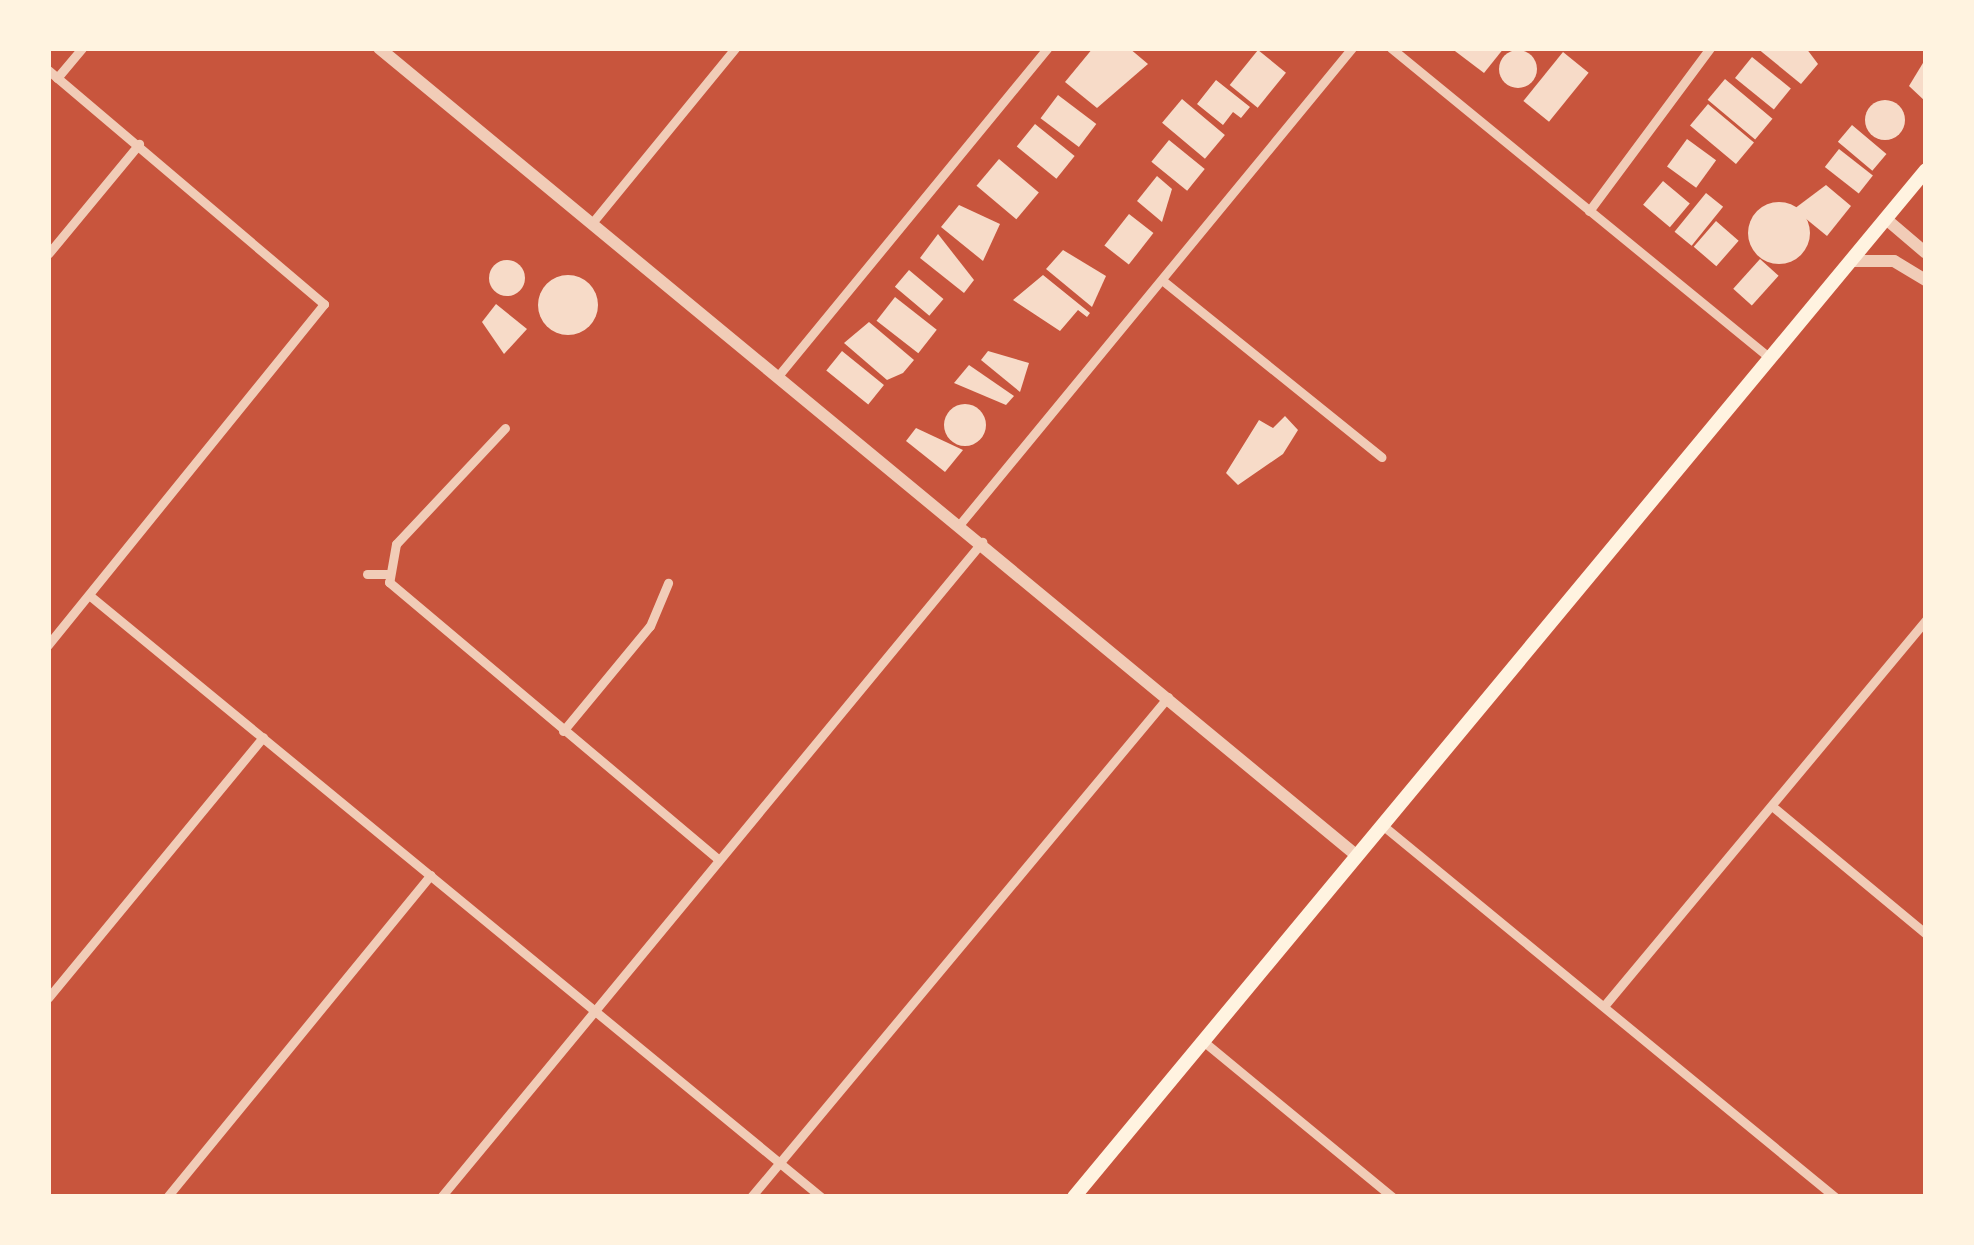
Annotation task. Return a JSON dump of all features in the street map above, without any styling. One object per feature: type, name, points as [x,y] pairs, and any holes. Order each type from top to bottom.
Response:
[{"type":"main road","points":[[1074,1197],[1926,170]]},
{"type":"street","points":[[48,645],[324,304],[53,74],[82,48]]},
{"type":"street","points":[[380,48],[1356,855]]},
{"type":"street","points":[[592,223],[735,48]]},
{"type":"street","points":[[778,376],[1047,48]]},
{"type":"street","points":[[960,524],[1352,48]]},
{"type":"street","points":[[1391,48],[1770,358]]},
{"type":"street","points":[[1589,211],[1710,48]]},
{"type":"street","points":[[48,254],[139,144]]},
{"type":"street","points":[[1886,219],[1926,253]]},
{"type":"street","points":[[1850,261],[1894,261],[1926,280]]},
{"type":"street","points":[[1162,280],[1381,457]]},
{"type":"street","points":[[505,428],[396,544],[387,574],[399,596],[719,860]]},
{"type":"street","points":[[442,1197],[982,542]]},
{"type":"street","points":[[367,574],[387,574]]},
{"type":"street","points":[[563,731],[650,626],[668,583]]},
{"type":"street","points":[[89,595],[821,1197]]},
{"type":"street","points":[[1604,1006],[1926,620]]},
{"type":"street","points":[[752,1197],[1168,697]]},
{"type":"street","points":[[48,998],[263,737]]},
{"type":"street","points":[[1772,806],[1926,934]]},
{"type":"street","points":[[1382,824],[1835,1197]]},
{"type":"street","points":[[166,1197],[431,874]]},
{"type":"street","points":[[1203,1040],[1392,1197]]},
{"type":"building","points":[[1093,48],[1129,48],[1148,64],[1097,108],[1065,82]]},
{"type":"building","points":[[1451,48],[1504,48],[1484,73]]},
{"type":"building","points":[[1757,48],[1806,48],[1818,64],[1801,84]]},
{"type":"building","points":[[1258,50],[1286,73],[1258,108],[1230,85]]},
{"type":"building","points":[[1518,50],[1531,56],[1537,69],[1531,82],[1518,88],[1505,82],[1499,69],[1505,56]]},
{"type":"building","points":[[1563,52],[1589,73],[1549,122],[1523,101]]},
{"type":"building","points":[[1752,57],[1791,88],[1774,109],[1735,78]]},
{"type":"building","points":[[1926,58],[1926,102],[1909,86]]},
{"type":"building","points":[[1725,79],[1772,119],[1755,140],[1708,100]]},
{"type":"building","points":[[1216,80],[1250,107],[1241,118],[1233,112],[1223,125],[1197,104]]},
{"type":"building","points":[[1058,95],[1096,124],[1079,147],[1041,118]]},
{"type":"building","points":[[1182,99],[1225,135],[1205,159],[1162,123]]},
{"type":"building","points":[[1885,100],[1899,106],[1905,120],[1899,134],[1885,140],[1871,134],[1865,120],[1871,106]]},
{"type":"building","points":[[1708,104],[1754,143],[1736,164],[1690,125]]},
{"type":"building","points":[[1035,124],[1075,156],[1056,179],[1017,147]]},
{"type":"building","points":[[1852,125],[1886,154],[1872,171],[1838,142]]},
{"type":"building","points":[[1687,139],[1716,160],[1696,188],[1667,167]]},
{"type":"building","points":[[1169,140],[1205,169],[1187,191],[1151,162]]},
{"type":"building","points":[[1839,149],[1873,175],[1859,194],[1825,167]]},
{"type":"building","points":[[999,159],[1039,192],[1016,219],[977,186]]},
{"type":"building","points":[[1157,176],[1172,189],[1162,222],[1137,201]]},
{"type":"building","points":[[1663,181],[1690,203],[1670,227],[1643,205]]},
{"type":"building","points":[[1826,185],[1851,206],[1827,236],[1794,209]]},
{"type":"building","points":[[1706,193],[1723,207],[1692,246],[1675,232]]},
{"type":"building","points":[[1779,202],[1801,211],[1810,233],[1801,255],[1779,264],[1757,255],[1748,233],[1757,211]]},
{"type":"building","points":[[959,205],[1000,224],[983,261],[941,227]]},
{"type":"building","points":[[1129,214],[1153,233],[1129,265],[1104,246]]},
{"type":"building","points":[[1716,221],[1739,241],[1716,266],[1694,247]]},
{"type":"building","points":[[938,234],[974,280],[964,293],[920,258]]},
{"type":"building","points":[[1063,250],[1106,276],[1092,307],[1046,269]]},
{"type":"building","points":[[1760,259],[1779,276],[1752,305],[1733,289]]},
{"type":"building","points":[[507,260],[520,265],[525,278],[520,291],[507,296],[494,291],[489,278],[494,265]]},
{"type":"building","points":[[909,270],[943,299],[929,316],[895,287]]},
{"type":"building","points":[[568,275],[589,284],[598,305],[589,326],[568,335],[547,326],[538,305],[547,284]]},
{"type":"building","points":[[1043,275],[1090,313],[1087,317],[1078,310],[1060,331],[1013,300]]},
{"type":"building","points":[[895,297],[937,330],[918,353],[877,321]]},
{"type":"building","points":[[496,304],[527,329],[504,354],[482,322]]},
{"type":"building","points":[[869,322],[914,360],[903,373],[887,380],[844,343]]},
{"type":"building","points":[[842,351],[884,385],[868,404],[826,370]]},
{"type":"building","points":[[988,351],[1029,363],[1020,392],[981,360]]},
{"type":"building","points":[[969,365],[1014,396],[1006,405],[954,383]]},
{"type":"building","points":[[965,404],[980,410],[986,425],[980,440],[965,446],[950,440],[944,425],[950,410]]},
{"type":"building","points":[[1285,416],[1298,430],[1283,454],[1238,485],[1226,473],[1259,420],[1273,428]]},
{"type":"building","points":[[916,428],[963,450],[945,472],[906,441]]}]
